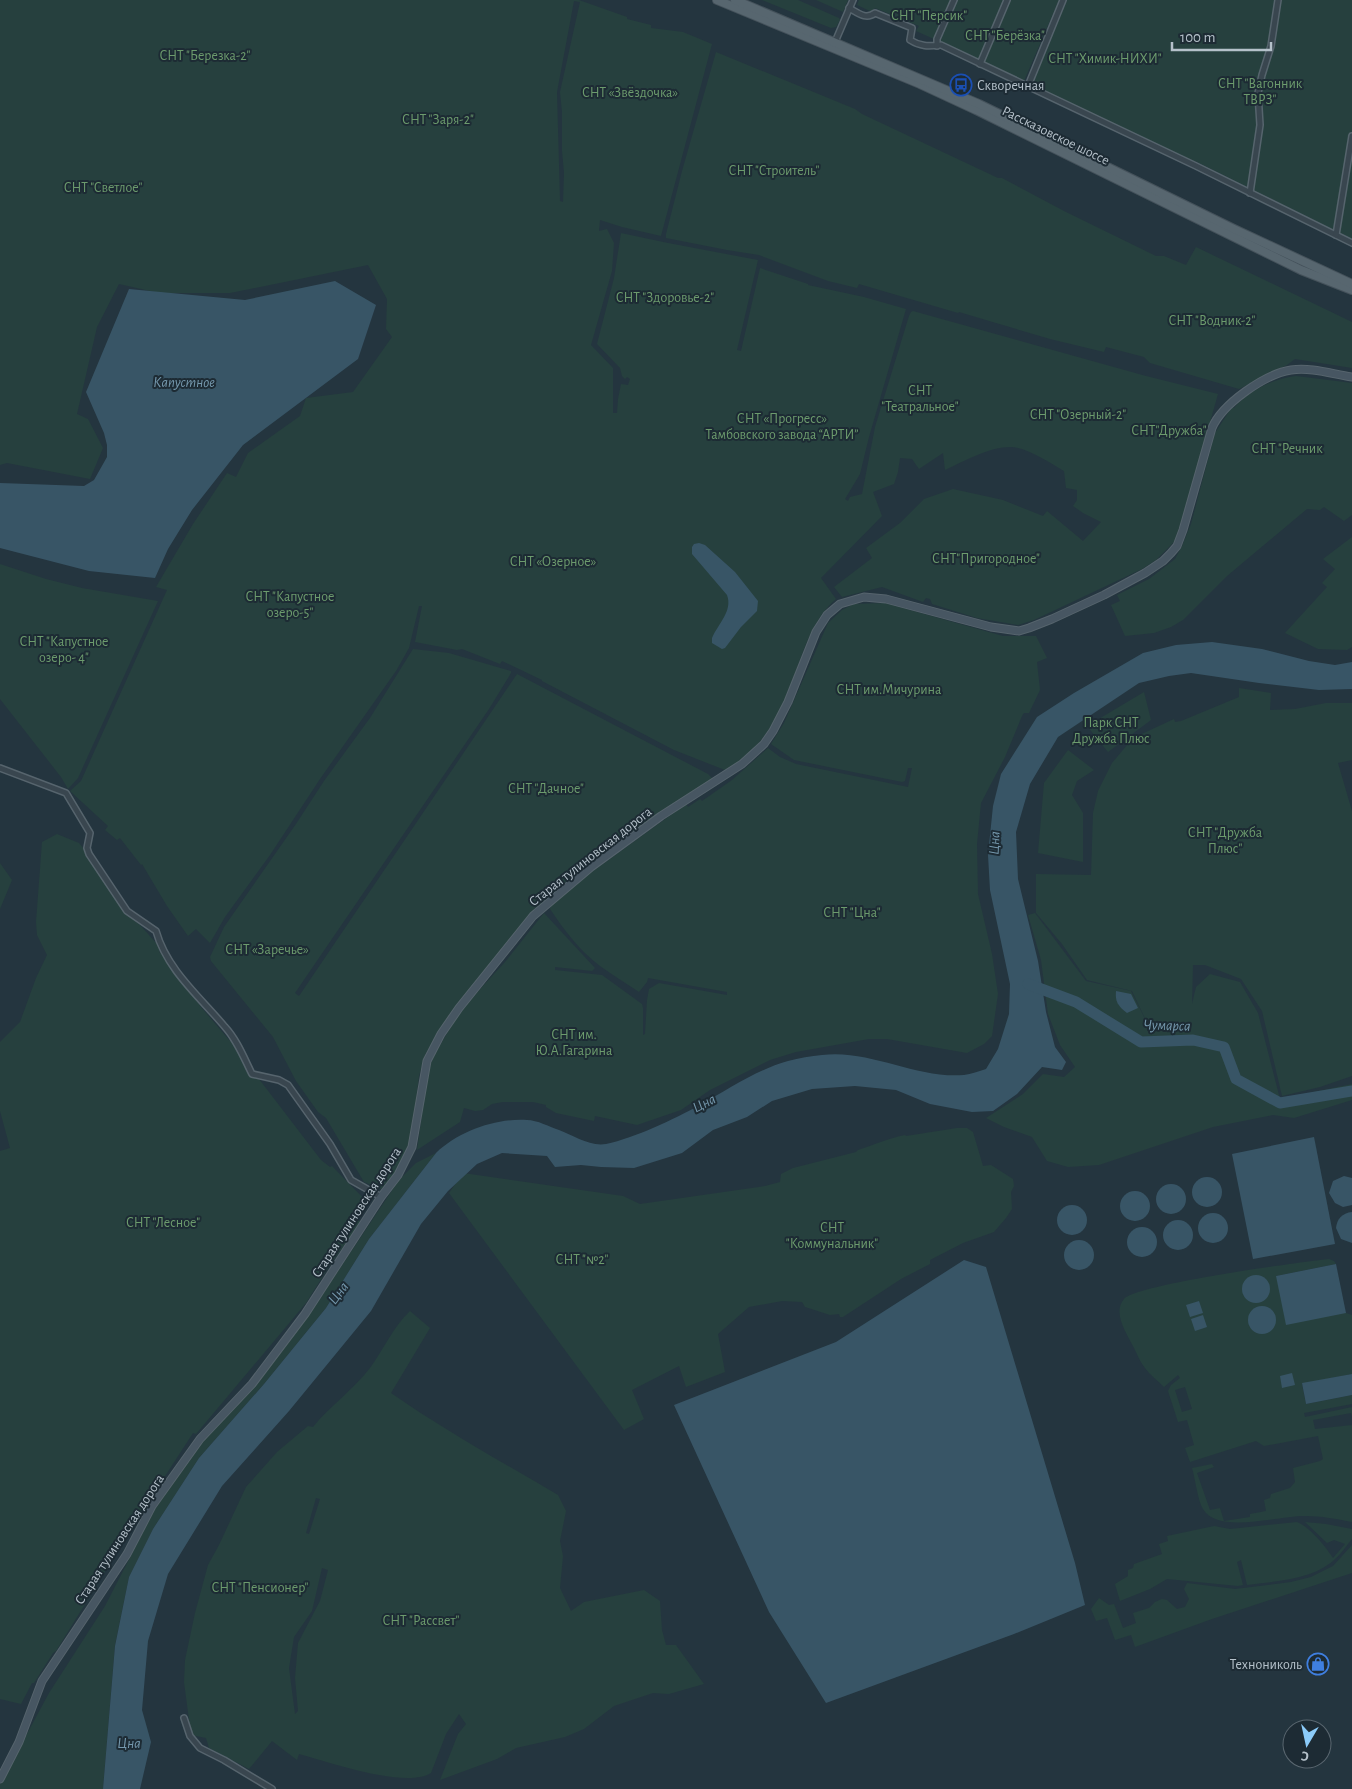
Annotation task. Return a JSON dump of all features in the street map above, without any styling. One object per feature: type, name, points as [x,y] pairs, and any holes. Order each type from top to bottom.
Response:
[{"type":"main road","name":"Рассказовское шоссе","points":[[717,0],[920,84],[1301,270],[1352,290]]},
{"type":"main road","name":"Рассказовское шоссе","points":[[735,0],[979,104],[1228,227],[1352,284]]},
{"type":"street","points":[[834,42],[853,0]]},
{"type":"street","points":[[937,46],[937,39],[954,0]]},
{"type":"street","points":[[980,64],[1007,0]]},
{"type":"street","points":[[1028,86],[1064,0]]},
{"type":"street","points":[[1250,193],[1260,125],[1258,92],[1271,46],[1278,0]]},
{"type":"street","points":[[849,8],[868,17],[875,13],[912,28],[910,40],[926,47],[941,45],[1352,243]]},
{"type":"street","points":[[1336,235],[1352,136]]},
{"type":"street","name":"Старая тулиновская дорога","points":[[0,1780],[19,1742],[42,1681],[126,1554],[152,1506],[200,1439],[252,1384],[305,1314],[381,1197],[398,1175],[409,1156],[414,1138],[427,1061],[440,1034],[534,916],[591,867],[661,816],[742,764],[764,744],[788,702],[816,632],[834,608],[840,604],[856,599],[875,597],[894,600],[991,628],[1012,630],[1029,628],[1052,619],[1145,574],[1163,562],[1177,546],[1212,428],[1220,412],[1229,404],[1258,384],[1286,371],[1309,370],[1352,377]]},
{"type":"street","points":[[0,768],[66,793],[90,833],[87,848],[89,854],[127,911],[156,931],[167,957],[204,1006],[226,1028],[241,1051],[252,1074],[279,1080],[288,1085],[333,1149],[351,1180],[381,1197]]},
{"type":"street","points":[[184,1718],[190,1736],[200,1748],[272,1789]]},
{"type":"green space","points":[[0,0],[579,0],[627,17],[627,19],[651,25],[651,28],[683,32],[712,44],[661,236],[600,220],[599,231],[607,229],[614,243],[612,271],[591,345],[613,368],[613,413],[617,413],[621,384],[628,385],[630,379],[627,377],[625,379],[622,376],[620,368],[597,344],[614,278],[621,233],[758,260],[737,350],[741,351],[760,268],[808,285],[864,297],[906,309],[860,474],[845,499],[848,501],[850,497],[862,494],[875,427],[909,316],[913,311],[1146,376],[1218,394],[1175,541],[1156,560],[1142,569],[1034,620],[1018,625],[977,618],[932,604],[930,599],[926,598],[923,602],[882,587],[842,597],[834,587],[872,558],[866,548],[900,523],[924,499],[953,489],[1003,500],[1043,516],[1047,511],[1083,541],[1101,522],[1073,506],[1077,500],[1077,490],[1066,488],[1064,471],[1039,456],[1024,450],[1011,447],[994,449],[945,470],[943,453],[919,469],[912,459],[900,458],[894,484],[873,492],[882,516],[821,578],[836,599],[818,620],[806,644],[786,695],[788,696],[770,728],[754,748],[736,764],[725,770],[674,750],[542,680],[502,661],[500,664],[462,649],[457,650],[415,642],[422,606],[419,606],[409,648],[396,671],[320,779],[270,855],[225,917],[210,943],[196,929],[188,936],[167,906],[142,864],[120,838],[117,840],[105,830],[108,826],[70,791],[81,781],[167,590],[156,587],[193,524],[227,473],[236,477],[248,453],[300,416],[306,398],[353,392],[392,337],[386,329],[387,299],[368,265],[230,293],[159,293],[119,284],[97,327],[77,414],[88,419],[103,448],[90,479],[7,463],[0,465]],"holes":[[[574,1],[580,2],[560,92],[564,173],[563,202],[560,201],[557,92]]]},
{"type":"green space","points":[[762,0],[798,0],[840,20],[836,27],[831,28]]},
{"type":"green space","points":[[816,0],[848,0],[843,12]]},
{"type":"green space","name":"СНТ \"Персик\"","points":[[859,0],[952,0],[936,40],[916,31],[919,26],[875,8],[872,12],[857,5]]},
{"type":"green space","name":"СНТ \"Берёзка\"","points":[[957,0],[1059,0],[1024,81],[940,42]]},
{"type":"green space","name":"СНТ \"Вагонник ТВРЗ\"","points":[[1067,0],[1352,0],[1352,239],[1195,161],[1194,163],[1148,140],[1145,142],[1032,85]]},
{"type":"green space","name":"СНТ \"Строитель\"","points":[[716,52],[855,109],[998,178],[1002,178],[1156,256],[1164,256],[1186,265],[1196,247],[1352,322],[1352,368],[1295,359],[1287,365],[1239,389],[1150,363],[1144,357],[1106,347],[1104,352],[1050,339],[859,284],[857,288],[828,281],[759,255],[666,238],[682,171]]},
{"type":"green space","name":"СНТ \"Речник","points":[[1296,376],[1352,383],[1352,515],[1344,521],[1324,507],[1320,510],[1307,509],[1227,576],[1183,620],[1154,633],[1125,636],[1111,605],[1120,601],[1117,595],[1149,579],[1175,559],[1191,524],[1215,433],[1232,407],[1234,408],[1262,386]]},
{"type":"green space","points":[[1352,537],[1352,647],[1347,650],[1318,649],[1285,633],[1327,587],[1322,583],[1335,569],[1323,559]]},
{"type":"green space","name":"СНТ \"Капустное озеро- 4\"","points":[[0,564],[82,588],[158,601],[78,778],[68,789],[61,777],[0,699]]},
{"type":"green space","points":[[885,603],[1003,636],[1036,636],[1047,658],[1037,662],[1040,690],[1029,713],[1024,713],[1022,716],[1005,757],[981,803],[977,844],[978,894],[992,954],[998,994],[992,1036],[984,1044],[967,1053],[887,1039],[869,1039],[796,1052],[770,1060],[710,1090],[681,1110],[637,1125],[595,1116],[594,1121],[556,1113],[546,1107],[546,1105],[533,1102],[503,1102],[475,1111],[464,1108],[460,1122],[417,1150],[426,1085],[430,1065],[435,1054],[453,1023],[470,1000],[505,962],[544,913],[595,968],[592,971],[555,967],[555,970],[602,975],[642,1004],[643,1035],[645,1034],[649,989],[659,983],[727,995],[727,992],[648,978],[639,992],[593,960],[573,940],[550,909],[551,905],[585,877],[686,804],[688,807],[700,799],[702,801],[732,780],[768,748],[780,757],[796,764],[908,787],[912,768],[908,768],[905,781],[902,782],[794,760],[771,744],[784,723],[828,623],[842,610],[854,604]]},
{"type":"green space","name":"СНТ \"Дачное\"","points":[[413,649],[449,653],[511,671],[511,673],[489,709],[295,993],[299,996],[517,674],[708,774],[713,779],[664,810],[574,875],[533,910],[446,1021],[426,1053],[419,1076],[413,1126],[406,1155],[392,1181],[381,1189],[364,1182],[326,1118],[318,1112],[296,1081],[273,1037],[211,961],[210,957],[224,927],[324,781],[370,718]]},
{"type":"green space","name":"СНТ \"Дружба Плюс\"","points":[[1239,688],[1271,693],[1270,710],[1295,709],[1326,703],[1352,703],[1352,760],[1338,763],[1352,811],[1352,1076],[1320,1087],[1282,1096],[1262,1011],[1241,979],[1205,965],[1193,965],[1192,1004],[1196,987],[1210,974],[1240,982],[1258,1013],[1280,1099],[1352,1084],[1352,1100],[1294,1118],[1273,1115],[1213,1127],[1099,1165],[1068,1167],[1047,1161],[1032,1137],[986,1118],[1023,1094],[1043,1074],[1064,1077],[1075,1067],[1060,1045],[1048,1014],[1041,960],[1028,915],[1035,913],[1086,981],[1131,991],[1152,1033],[1132,991],[1087,980],[1062,944],[1036,913],[1036,874],[1091,875],[1093,813],[1098,791],[1112,763],[1133,738],[1174,719],[1175,722],[1181,721],[1239,697]]},
{"type":"green space","name":"Парк СНТ Дружба Плюс","points":[[1144,692],[1151,720],[1108,752],[1087,726]]},
{"type":"green space","points":[[1068,750],[1094,770],[1077,781],[1072,795],[1083,813],[1083,862],[1038,853],[1044,783]]},
{"type":"green space","name":"СНТ \"Лесное\"","points":[[57,834],[79,843],[89,855],[126,914],[140,925],[157,944],[159,952],[169,960],[167,962],[181,978],[201,1007],[232,1041],[321,1160],[330,1167],[332,1166],[366,1201],[355,1218],[361,1222],[306,1303],[196,1434],[193,1433],[56,1651],[34,1683],[32,1683],[21,1704],[0,1699],[0,1151],[10,1148],[0,1111],[0,1042],[20,1022],[36,978],[47,955],[37,935],[36,922],[42,842]]},
{"type":"green space","points":[[0,863],[12,880],[0,909]]},
{"type":"green space","name":"СНТ \"Коммунальник\"","points":[[967,1128],[973,1132],[983,1166],[991,1165],[1013,1179],[1014,1186],[1011,1192],[1012,1209],[994,1232],[963,1243],[930,1260],[930,1264],[901,1279],[843,1317],[840,1317],[839,1314],[830,1315],[805,1307],[802,1302],[782,1301],[749,1307],[718,1334],[725,1372],[686,1387],[679,1366],[632,1390],[644,1419],[624,1430],[449,1193],[463,1173],[623,1196],[640,1204],[765,1186],[780,1182],[781,1174],[793,1168],[856,1152],[899,1136]]},
{"type":"green space","points":[[436,1153],[369,1239],[326,1308],[264,1384],[199,1458],[153,1529],[129,1577],[115,1645],[103,1789],[0,1789],[0,1784],[49,1693],[105,1606],[154,1511],[190,1455],[322,1295],[399,1180],[416,1163]]},
{"type":"green space","points":[[1329,1259],[1336,1264],[1276,1276],[1352,1315],[1352,1374],[1302,1384],[1306,1404],[1352,1395],[1352,1404],[1304,1413],[1305,1417],[1352,1407],[1352,1417],[1351,1413],[1313,1420],[1315,1429],[1352,1425],[1352,1522],[1306,1516],[1250,1522],[1222,1521],[1211,1517],[1201,1505],[1192,1468],[1212,1464],[1214,1467],[1197,1473],[1210,1510],[1220,1508],[1224,1521],[1250,1517],[1250,1514],[1266,1511],[1264,1500],[1270,1498],[1271,1494],[1290,1488],[1295,1482],[1293,1468],[1323,1459],[1318,1436],[1264,1446],[1256,1441],[1190,1462],[1185,1448],[1194,1445],[1187,1420],[1178,1422],[1168,1391],[1171,1385],[1180,1378],[1178,1375],[1164,1387],[1147,1371],[1122,1324],[1120,1317],[1121,1305],[1124,1299],[1135,1293],[1158,1287],[1221,1274]],"holes":[[[1185,1387],[1192,1409],[1182,1412],[1175,1390]]]},
{"type":"green space","name":"СНТ \"Рассвет\"","points":[[410,1311],[430,1328],[391,1393],[452,1433],[558,1495],[566,1511],[560,1541],[563,1556],[560,1588],[571,1611],[584,1602],[644,1590],[660,1601],[662,1630],[666,1645],[676,1645],[704,1684],[669,1694],[653,1693],[614,1706],[584,1729],[565,1737],[516,1748],[497,1759],[440,1780],[458,1734],[466,1724],[459,1714],[446,1734],[431,1773],[419,1777],[386,1776],[347,1768],[299,1754],[297,1760],[272,1741],[249,1769],[209,1748],[206,1738],[191,1735],[184,1682],[185,1660],[208,1565],[246,1487],[277,1452],[308,1426],[313,1427],[363,1376]],"holes":[[[316,1498],[320,1499],[309,1534],[306,1533]],[[322,1568],[328,1570],[320,1601],[298,1643],[295,1678],[298,1711],[295,1714],[289,1668],[294,1637],[312,1611]]]},
{"type":"green space","points":[[1297,1522],[1312,1532],[1333,1558],[1345,1544],[1334,1540],[1327,1543],[1305,1522],[1352,1529],[1352,1539],[1341,1553],[1325,1567],[1304,1576],[1247,1585],[1241,1560],[1237,1562],[1243,1585],[1167,1579],[1150,1589],[1120,1601],[1115,1584],[1128,1576],[1128,1570],[1133,1568],[1134,1564],[1162,1554],[1159,1544],[1168,1541],[1167,1536],[1214,1526],[1230,1529]]},
{"type":"green space","points":[[1352,1545],[1352,1573],[1212,1619],[1135,1647],[1131,1635],[1115,1640],[1107,1618],[1096,1621],[1091,1609],[1099,1598],[1109,1605],[1114,1604],[1123,1628],[1136,1623],[1133,1613],[1149,1608],[1155,1602],[1162,1599],[1167,1600],[1177,1609],[1185,1607],[1189,1599],[1184,1589],[1187,1583],[1235,1589],[1291,1582],[1311,1577],[1333,1566]]},
{"type":"water","name":"Капустное","points":[[335,281],[376,305],[358,359],[243,445],[192,510],[168,549],[155,578],[89,571],[0,548],[0,483],[84,486],[94,480],[107,457],[104,433],[86,392],[129,289],[245,300]]},
{"type":"water","points":[[694,544],[705,545],[735,572],[758,601],[757,611],[741,627],[725,648],[722,649],[712,643],[712,638],[726,612],[728,606],[727,595],[692,554],[692,547]]},
{"type":"water","name":"Цна","points":[[1212,642],[1262,649],[1309,661],[1335,665],[1352,662],[1352,689],[1319,690],[1191,673],[1169,676],[1139,683],[1058,737],[1030,784],[1016,832],[1018,879],[1038,961],[1046,1012],[1055,1047],[1066,1062],[1062,1070],[1042,1067],[1017,1094],[993,1111],[972,1112],[930,1104],[896,1090],[855,1086],[812,1089],[772,1101],[747,1117],[713,1130],[682,1153],[634,1168],[581,1165],[555,1167],[547,1156],[502,1153],[477,1164],[448,1191],[421,1224],[371,1311],[289,1411],[222,1486],[168,1574],[148,1641],[142,1710],[151,1742],[140,1789],[103,1789],[115,1646],[129,1577],[153,1529],[199,1458],[264,1384],[326,1308],[369,1239],[436,1153],[445,1145],[467,1132],[503,1121],[515,1120],[539,1122],[594,1144],[606,1144],[642,1133],[700,1105],[765,1069],[788,1061],[822,1055],[858,1056],[928,1073],[946,1075],[964,1075],[986,1069],[998,1049],[1009,1014],[1010,984],[990,890],[988,855],[993,806],[1001,774],[1037,717],[1074,693],[1143,653],[1176,645]]},
{"type":"water","points":[[1116,991],[1131,994],[1138,1008],[1127,1013],[1118,1004]]},
{"type":"water","points":[[1314,1137],[1335,1244],[1253,1259],[1232,1154]]},
{"type":"water","points":[[1344,1176],[1352,1178],[1352,1205],[1343,1207],[1335,1203],[1329,1193],[1333,1181]]},
{"type":"water","points":[[1207,1177],[1218,1181],[1222,1192],[1218,1203],[1207,1207],[1196,1203],[1192,1192],[1196,1181]]},
{"type":"water","points":[[1171,1184],[1182,1188],[1186,1199],[1182,1210],[1171,1214],[1160,1210],[1156,1199],[1160,1188]]},
{"type":"water","points":[[1135,1191],[1146,1195],[1150,1206],[1146,1217],[1135,1221],[1124,1217],[1120,1206],[1124,1195]]},
{"type":"water","points":[[1072,1205],[1083,1209],[1087,1220],[1083,1231],[1072,1235],[1061,1231],[1057,1220],[1061,1209]]},
{"type":"water","points":[[1352,1212],[1352,1243],[1341,1239],[1336,1228],[1341,1217]]},
{"type":"water","points":[[1213,1213],[1224,1217],[1228,1228],[1224,1239],[1213,1243],[1202,1239],[1198,1228],[1202,1217]]},
{"type":"water","points":[[1178,1220],[1189,1224],[1193,1235],[1189,1246],[1178,1250],[1167,1246],[1163,1235],[1167,1224]]},
{"type":"water","points":[[1142,1227],[1153,1231],[1157,1242],[1153,1253],[1142,1257],[1131,1253],[1127,1242],[1131,1231]]},
{"type":"water","points":[[1079,1240],[1090,1244],[1094,1255],[1090,1266],[1079,1270],[1068,1266],[1064,1255],[1068,1244]]},
{"type":"water","points":[[964,1260],[986,1267],[1075,1563],[1085,1605],[1014,1634],[826,1703],[769,1612],[674,1405],[836,1342]]},
{"type":"water","points":[[1336,1264],[1346,1313],[1286,1325],[1276,1276]]},
{"type":"water","points":[[1256,1275],[1266,1279],[1270,1289],[1266,1299],[1256,1303],[1246,1299],[1242,1289],[1246,1279]]},
{"type":"water","points":[[1199,1301],[1203,1313],[1190,1317],[1186,1305]]},
{"type":"water","points":[[1262,1306],[1272,1310],[1276,1320],[1272,1330],[1262,1334],[1252,1330],[1248,1320],[1252,1310]]},
{"type":"water","points":[[1203,1315],[1207,1327],[1195,1331],[1191,1319]]},
{"type":"water","points":[[1292,1373],[1295,1385],[1282,1388],[1280,1376]]},
{"type":"water","points":[[1352,1374],[1352,1395],[1306,1404],[1302,1383]]},
{"type":"waterway","name":"Чумарса","points":[[1028,984],[1076,1002],[1141,1042],[1193,1040],[1224,1047],[1236,1079],[1280,1103],[1352,1091]]},
{"type":"place","name":"Скворечная","points":[[961,85]]},
{"type":"place","name":"Технониколь","points":[[1318,1664]]},
{"type":"park label","name":"СНТ \"Березка-2\"","points":[[205,55]]},
{"type":"park label","name":"СНТ \"Химик-НИХИ\"","points":[[1105,58]]},
{"type":"park label","name":"СНТ «Звёздочка»","points":[[630,92]]},
{"type":"park label","name":"СНТ \"Заря-2\"","points":[[438,119]]},
{"type":"park label","name":"СНТ \"Светлое\"","points":[[103,187]]},
{"type":"park label","name":"СНТ \"Здоровье-2\"","points":[[665,297]]},
{"type":"park label","name":"СНТ \"Водник-2\"","points":[[1212,320]]},
{"type":"park label","name":"СНТ \"Театральное\"","points":[[920,398]]},
{"type":"park label","name":"СНТ \"Озерный-2\"","points":[[1078,414]]},
{"type":"park label","name":"СНТ «Прогресс» Тамбовского завода “АРТИ”","points":[[782,426]]},
{"type":"park label","name":"СНТ\"Дружба\"","points":[[1169,430]]},
{"type":"park label","name":"СНТ\"Пригородное\"","points":[[986,558]]},
{"type":"park label","name":"СНТ «Озерное»","points":[[553,561]]},
{"type":"park label","name":"СНТ \"Капустное озеро-5\"","points":[[290,604]]},
{"type":"park label","name":"СНТ им.Мичурина","points":[[889,689]]},
{"type":"park label","name":"СНТ \"Цна\"","points":[[852,912]]},
{"type":"park label","name":"СНТ «Заречье»","points":[[267,949]]},
{"type":"park label","name":"СНТ им. Ю.А.Гагарина","points":[[574,1042]]},
{"type":"park label","name":"СНТ \"№2\"","points":[[582,1259]]},
{"type":"park label","name":"СНТ \"Пенсионер\"","points":[[260,1587]]}]
